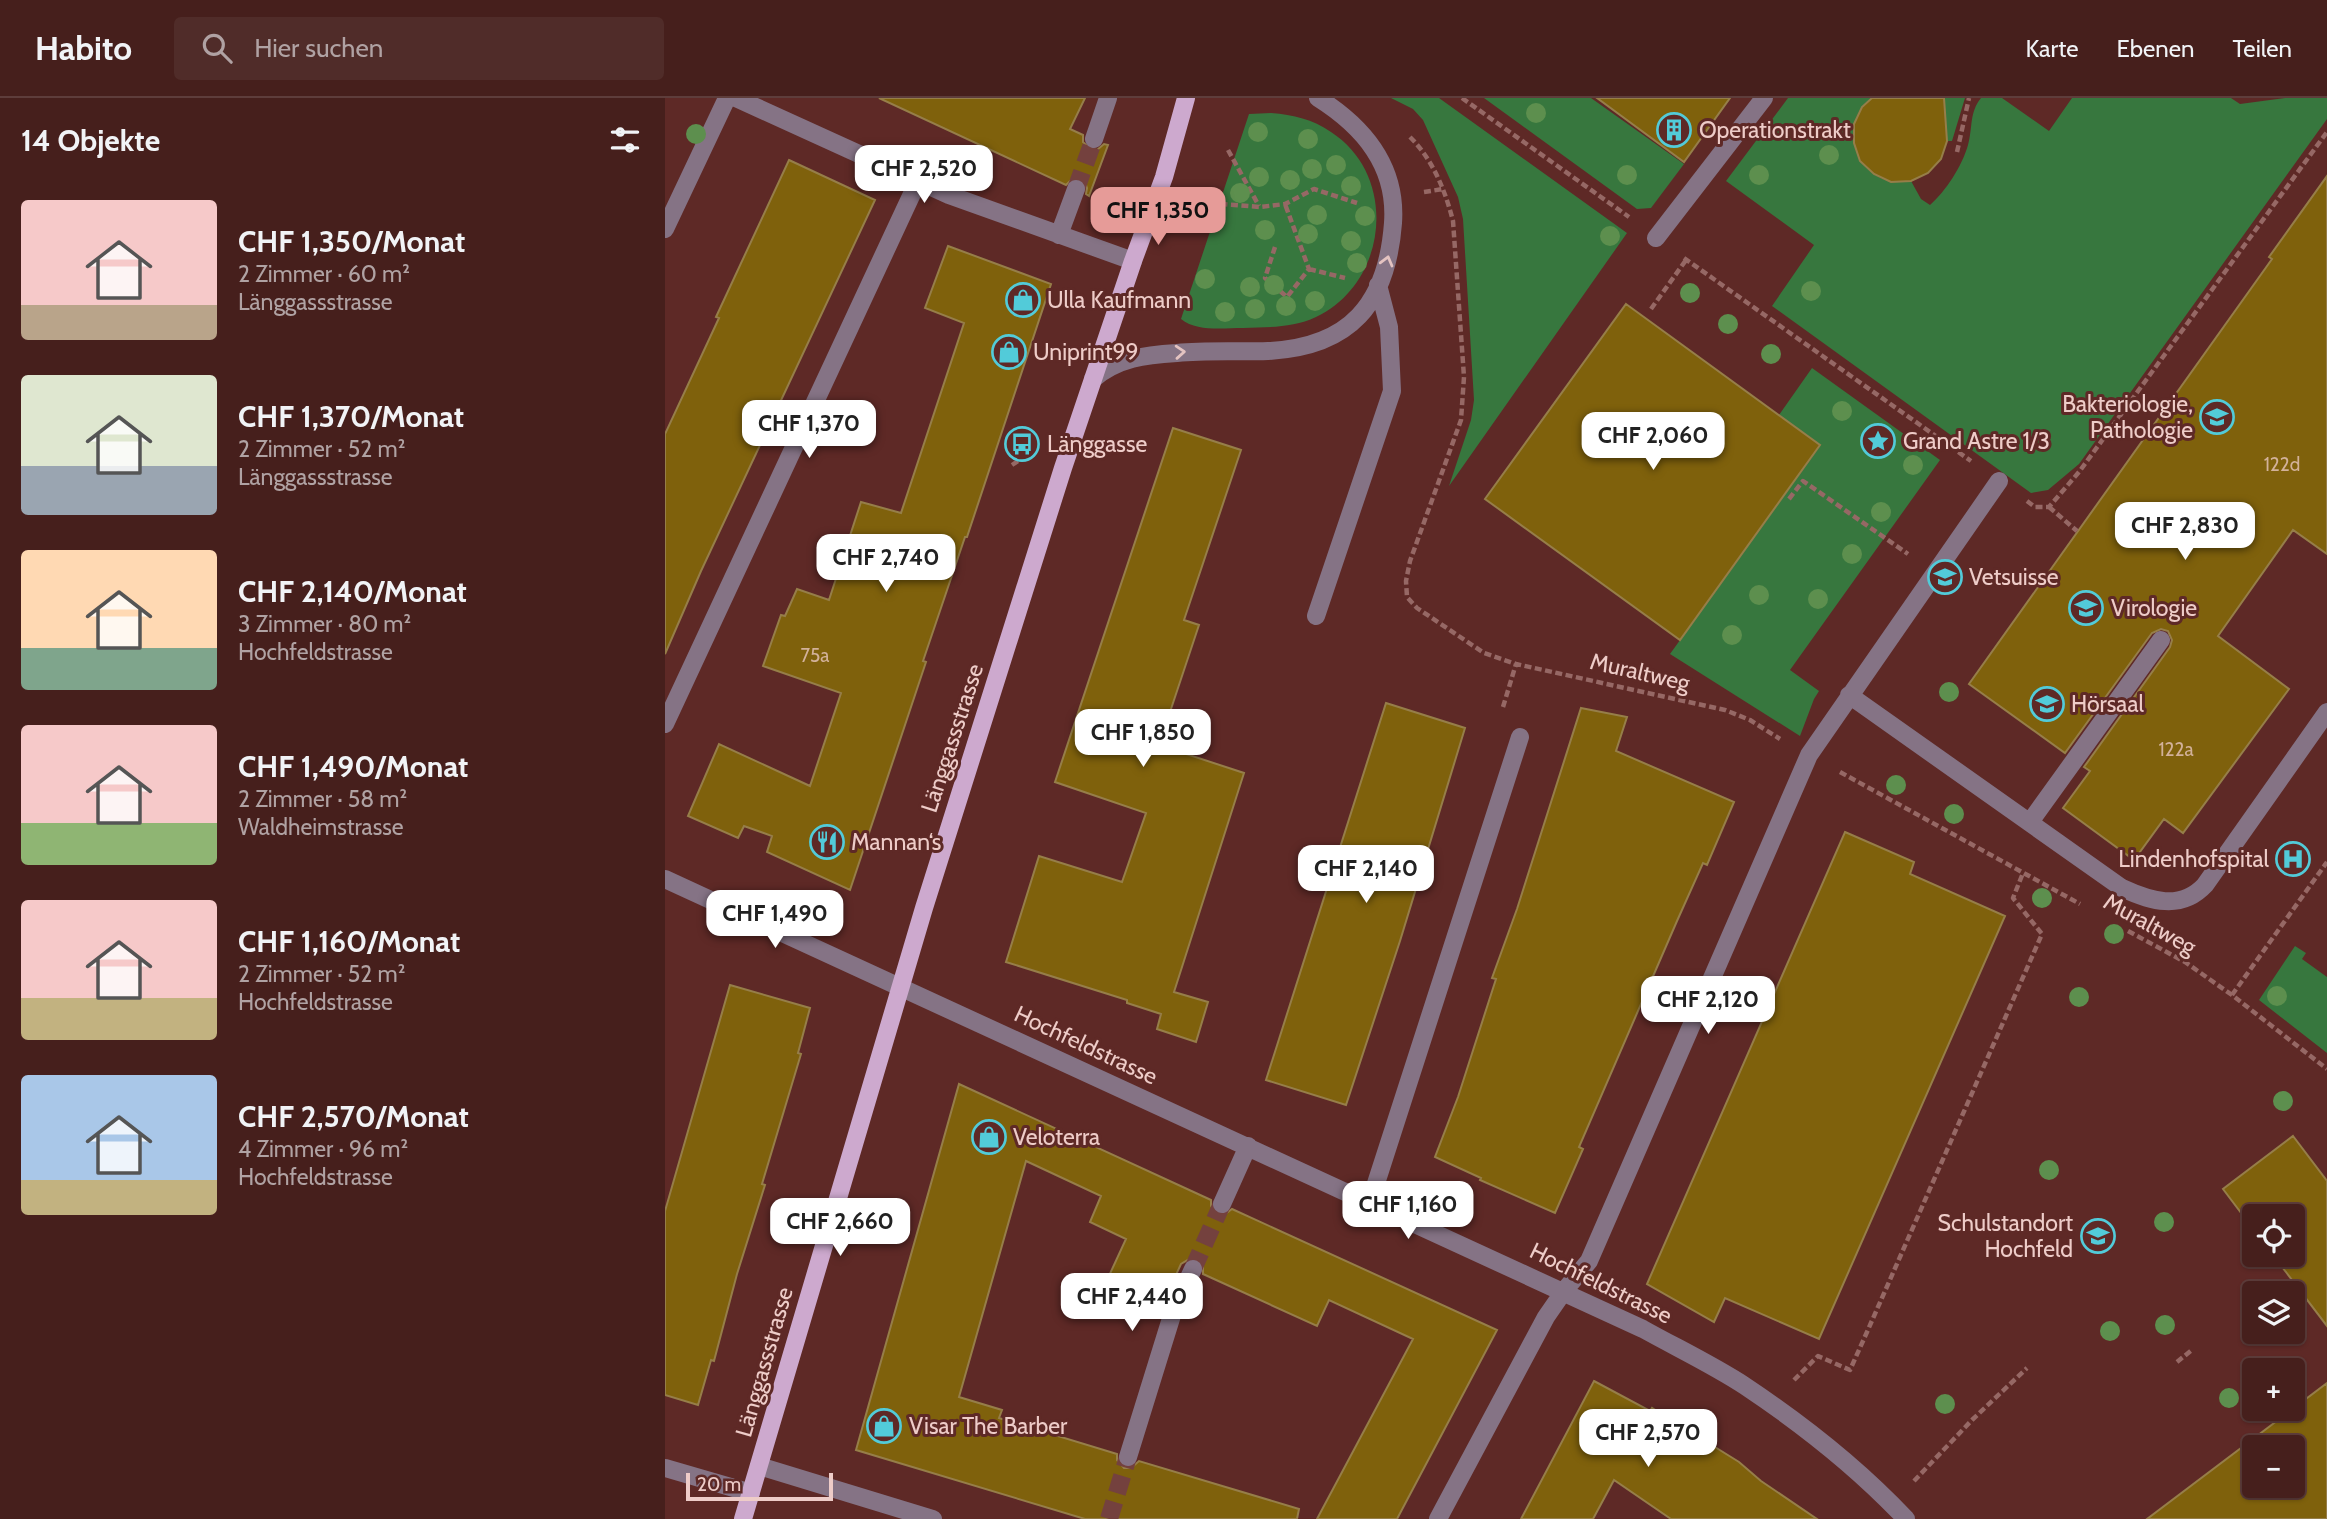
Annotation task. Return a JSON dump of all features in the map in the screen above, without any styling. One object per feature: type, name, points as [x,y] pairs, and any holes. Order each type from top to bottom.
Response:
[{"type":"main road","name":"Länggassstrasse","points":[[743,1519],[900,986],[1093,379],[1164,177],[1188,100]]},
{"type":"street","points":[[665,229],[727,98]]},
{"type":"street","points":[[736,98],[949,195],[1133,261]]},
{"type":"street","points":[[1094,139],[1108,98]]},
{"type":"street","points":[[1093,379],[1106,368],[1125,360],[1151,355],[1210,350],[1267,351],[1313,344],[1336,335],[1356,321],[1371,302],[1387,266],[1394,219],[1387,174],[1381,158],[1371,144],[1353,125],[1318,98]]},
{"type":"street","points":[[1656,238],[1764,98]]},
{"type":"street","points":[[665,723],[918,181]]},
{"type":"street","points":[[1059,235],[1076,189]]},
{"type":"street","points":[[1316,616],[1392,391],[1389,327],[1378,285]]},
{"type":"street","points":[[1438,1519],[1546,1318],[1589,1261],[1809,755],[1999,481]]},
{"type":"street","points":[[2030,822],[2161,640]]},
{"type":"street","points":[[1849,695],[2122,888],[2163,902],[2191,897],[2211,878],[2327,712]]},
{"type":"street","points":[[1370,1202],[1520,737]]},
{"type":"street","name":"Hochfeldstrasse","points":[[665,879],[1643,1329],[1744,1385],[1804,1429],[1906,1519]]},
{"type":"street","points":[[1222,1204],[1248,1146]]},
{"type":"street","points":[[1128,1457],[1173,1312],[1193,1269]]},
{"type":"street","points":[[759,1466],[933,1519]]},
{"type":"street","points":[[665,1468],[751,1493]]},
{"type":"path","points":[[1462,98],[2035,508],[2049,507],[2077,531]]},
{"type":"path","points":[[1957,152],[1969,98]]},
{"type":"path","name":"Muraltweg","points":[[1402,131],[1424,152],[1443,189],[1453,221],[1463,398],[1461,420],[1410,561],[1406,581],[1407,597],[1417,608],[1484,653],[1516,664],[1725,709],[2081,905]]},
{"type":"path","points":[[2049,507],[2079,472],[2327,132]]},
{"type":"path","points":[[1228,150],[1260,207]]},
{"type":"path","points":[[1210,203],[1260,207],[1286,204],[1314,189],[1356,204],[1365,202]]},
{"type":"path","points":[[1423,192],[1443,189]]},
{"type":"path","points":[[1275,247],[1265,278],[1287,297],[1309,269],[1286,204]]},
{"type":"path","points":[[1651,309],[1686,260]]},
{"type":"path","points":[[1067,297],[1072,305]]},
{"type":"path","points":[[1012,465],[1021,459]]},
{"type":"path","points":[[1789,499],[1803,481],[1935,573]]},
{"type":"path","points":[[1500,716],[1516,664]]},
{"type":"path","points":[[2232,995],[2327,862]]},
{"type":"path","points":[[1791,1383],[1818,1356],[1850,1370],[1859,1351],[2042,934],[2013,898],[2023,873]]},
{"type":"path","name":"Muraltweg","points":[[2127,930],[2185,962],[2327,1069]]},
{"type":"path","points":[[2178,1362],[2193,1349]]},
{"type":"path","points":[[1913,1481],[2027,1368]]},
{"type":"green space","points":[[1391,98],[1439,98],[1627,233],[1449,486],[1471,420],[1474,400],[1463,219],[1458,197],[1423,120],[1413,109]]},
{"type":"green space","points":[[1484,98],[1591,98],[1684,164],[1651,208],[1637,209]]},
{"type":"green space","points":[[1788,98],[1872,98],[1857,120],[1854,133],[1859,156],[1866,167],[1876,175],[1889,181],[1911,181],[1921,199],[1930,205],[1958,170],[1968,145],[1975,109],[1981,98],[2002,98],[2049,131],[2072,98],[2231,98],[2240,104],[2285,98],[2327,98],[2327,119],[2079,464],[2048,490],[2031,493],[1772,306],[1814,245],[1726,181]]},
{"type":"green space","points":[[1929,98],[1965,98],[1952,141],[1947,141]]},
{"type":"green space","points":[[1249,114],[1295,116],[1317,124],[1353,151],[1367,175],[1375,201],[1376,228],[1370,255],[1358,280],[1340,301],[1307,321],[1271,327],[1219,329],[1202,328],[1187,323],[1181,319]]},
{"type":"green space","points":[[1812,368],[1940,460],[1790,670],[1819,691],[1800,736],[1670,654],[1820,446],[1779,415]]},
{"type":"green space","points":[[2295,946],[2306,953],[2302,959],[2327,977],[2327,1053],[2259,1000]]},
{"type":"building","points":[[879,98],[1085,98],[1070,129],[1083,135],[1083,142],[1090,149],[1097,150],[1104,144],[1108,145],[1089,196],[1086,194],[1085,182],[1081,179],[1073,178],[1066,185]]},
{"type":"building","name":"Operationstrakt","points":[[1597,98],[1730,98],[1684,162]]},
{"type":"building","points":[[1872,98],[1944,98],[1947,141],[1941,159],[1928,173],[1911,181],[1891,182],[1874,174],[1860,161],[1854,143],[1854,124],[1862,107]]},
{"type":"building","points":[[789,160],[875,200],[701,571],[665,654],[665,434]]},
{"type":"building","points":[[2327,176],[2327,554],[2293,530],[2218,636],[2289,689],[2183,833],[2164,819],[2134,860],[2063,808],[2090,771],[2084,767],[2170,647],[2172,640],[2168,631],[2161,629],[2152,633],[2065,753],[1969,684],[2272,259],[2269,257]]},
{"type":"building","points":[[948,246],[1051,284],[923,661],[926,662],[850,890],[767,852],[772,836],[744,826],[738,838],[688,816],[719,744],[810,786],[841,693],[763,666],[781,615],[785,616],[797,589],[829,600],[861,502],[901,513],[964,323],[925,308]]},
{"type":"building","points":[[1626,304],[1820,445],[1680,640],[1485,499]]},
{"type":"building","points":[[1173,428],[1241,450],[1184,620],[1199,625],[1159,745],[1244,773],[1174,992],[1208,1002],[1196,1042],[1157,1029],[1161,1014],[1127,1003],[1127,1000],[1006,962],[1039,856],[1122,882],[1146,813],[1055,782]]},
{"type":"building","points":[[1386,703],[1465,728],[1400,941],[1346,1105],[1266,1080]]},
{"type":"building","points":[[1581,708],[1627,717],[1616,751],[1734,802],[1707,865],[1703,863],[1677,921],[1579,1147],[1583,1149],[1555,1213],[1435,1157],[1458,1097],[1496,979],[1492,978],[1517,909]]},
{"type":"building","points":[[1845,832],[1914,862],[1910,874],[2005,916],[1819,1339],[1725,1298],[1714,1322],[1647,1284]]},
{"type":"building","points":[[730,985],[810,1008],[798,1053],[801,1054],[762,1184],[765,1185],[737,1274],[714,1361],[711,1360],[698,1405],[665,1395],[665,1211]]},
{"type":"building","points":[[959,1084],[1211,1200],[1211,1206],[1217,1214],[1224,1215],[1232,1209],[1497,1330],[1397,1519],[1317,1519],[1413,1339],[1329,1300],[1317,1326],[1203,1274],[1203,1263],[1197,1258],[1191,1258],[1181,1264],[1163,1303],[1108,1278],[1126,1239],[1090,1222],[1101,1196],[1026,1161],[959,1397],[1002,1410],[999,1418],[1117,1454],[1117,1460],[1124,1468],[1131,1468],[1139,1461],[1299,1509],[1297,1519],[1085,1519],[856,1450]]},
{"type":"building","points":[[2293,1136],[2327,1181],[2327,1326],[2305,1297],[2305,1281],[2293,1281],[2282,1267],[2305,1267],[2305,1204],[2242,1204],[2242,1214],[2223,1189]]},
{"type":"building","points":[[1594,1381],[1650,1411],[1652,1408],[1739,1462],[1761,1481],[1817,1519],[1671,1519],[1614,1480],[1593,1519],[1521,1519]]},
{"type":"building","points":[[2327,1383],[2327,1519],[2147,1519],[2242,1447],[2242,1498],[2305,1498],[2305,1435],[2258,1435],[2277,1421],[2305,1421],[2305,1400]]},
{"type":"tunnel","points":[[1076,189],[1094,139]]},
{"type":"tunnel","points":[[1193,1269],[1222,1204]]},
{"type":"tunnel","points":[[1109,1519],[1128,1457]]},
{"type":"place","name":"Operationstrakt","points":[[1674,130]]},
{"type":"place","name":"Ulla Kaufmann","points":[[1023,300]]},
{"type":"place","name":"Uniprint99","points":[[1009,352]]},
{"type":"place","name":"Bakteriologie, Pathologie","points":[[2217,417]]},
{"type":"place","name":"Grand Astre 1/3","points":[[1878,441]]},
{"type":"place","name":"Länggasse","points":[[1022,444]]},
{"type":"place","name":"Vetsuisse","points":[[1945,577]]},
{"type":"place","name":"Virologie","points":[[2086,608]]},
{"type":"place","name":"Hörsaal","points":[[2047,704]]},
{"type":"place","name":"Mannan‘s","points":[[827,842]]},
{"type":"place","name":"Lindenhofspital","points":[[2293,859]]},
{"type":"place","name":"Veloterra","points":[[989,1137]]},
{"type":"place","name":"Schulstandort Hochfeld","points":[[2098,1236]]},
{"type":"place","name":"Visar The Barber","points":[[884,1426]]}]
